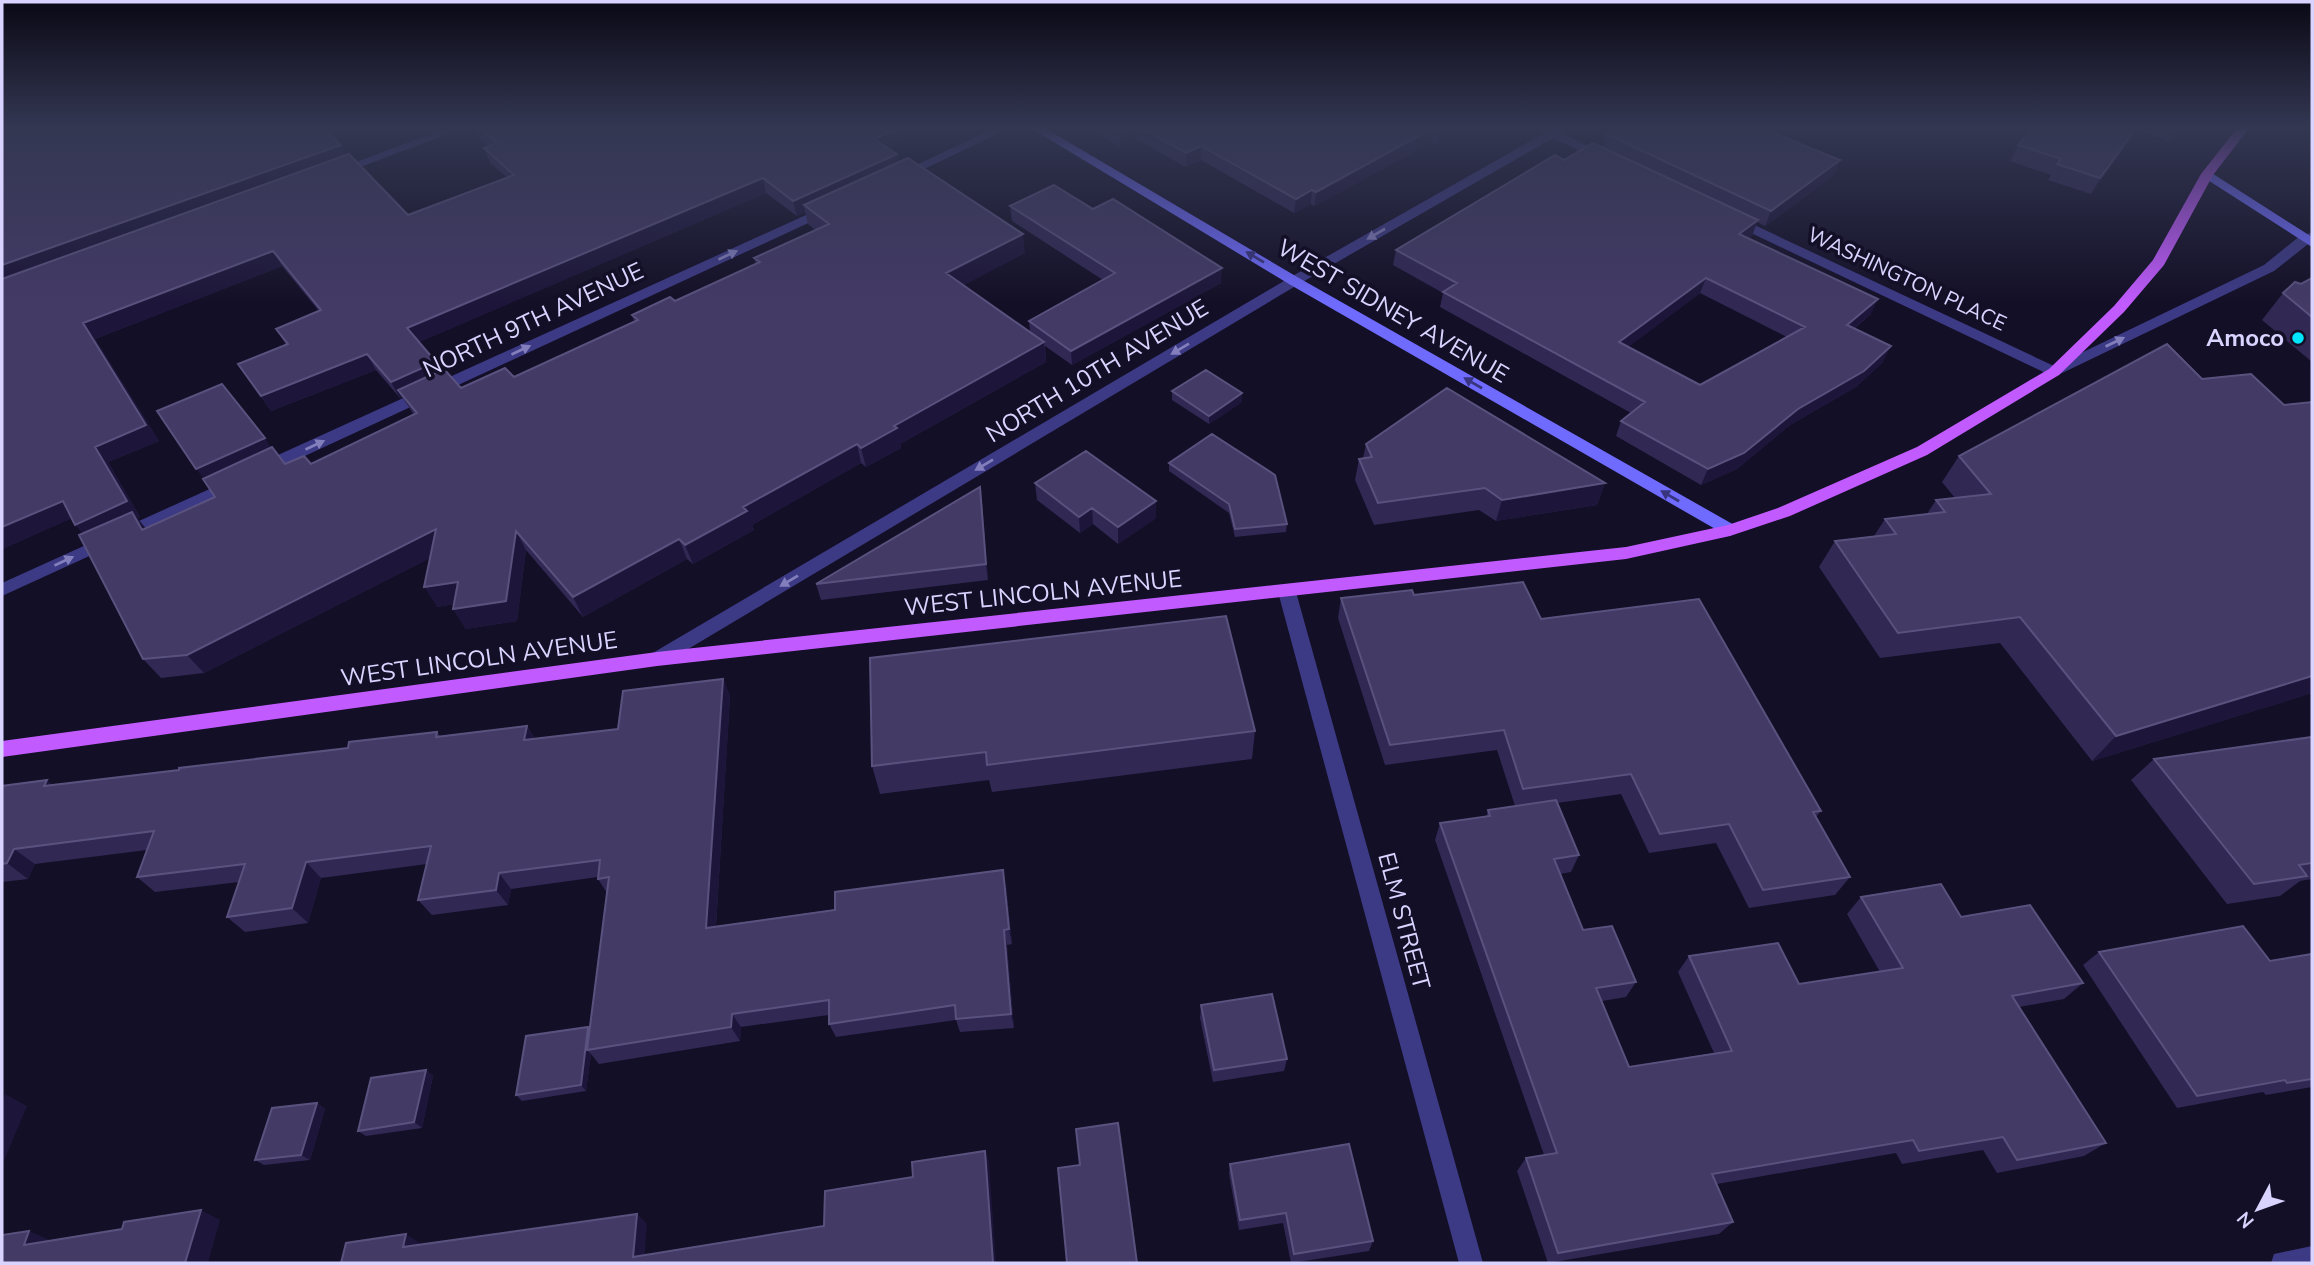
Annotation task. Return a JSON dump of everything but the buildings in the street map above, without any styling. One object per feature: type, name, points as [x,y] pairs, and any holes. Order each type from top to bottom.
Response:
[{"type":"main road","name":"WEST LINCOLN AVENUE","points":[[2,749],[657,659],[1626,553],[1730,530],[1784,512],[1922,451],[2054,372],[2119,309],[2159,262],[2200,186]]},
{"type":"street","name":"WEST SIDNEY AVENUE","points":[[1134,186],[1294,281],[1730,530]]},
{"type":"street","name":"NORTH 10TH AVENUE","points":[[657,659],[1294,281],[1460,186]]},
{"type":"street","points":[[2226,186],[2310,239]]},
{"type":"street","name":"NORTH 9TH AVENUE","points":[[2,590],[841,203]]},
{"type":"street","name":"WASHINGTON PLACE","points":[[1716,211],[2054,372]]},
{"type":"street","name":"WEST LINCOLN AVENUE","points":[[2054,372],[2269,268],[2310,239]]},
{"type":"street","name":"ELM STREET","points":[[1287,592],[1471,1263]]},
{"type":"street","points":[[2283,1263],[2312,1258]]},
{"type":"place","name":"Amoco","points":[[2298,338]]}]
